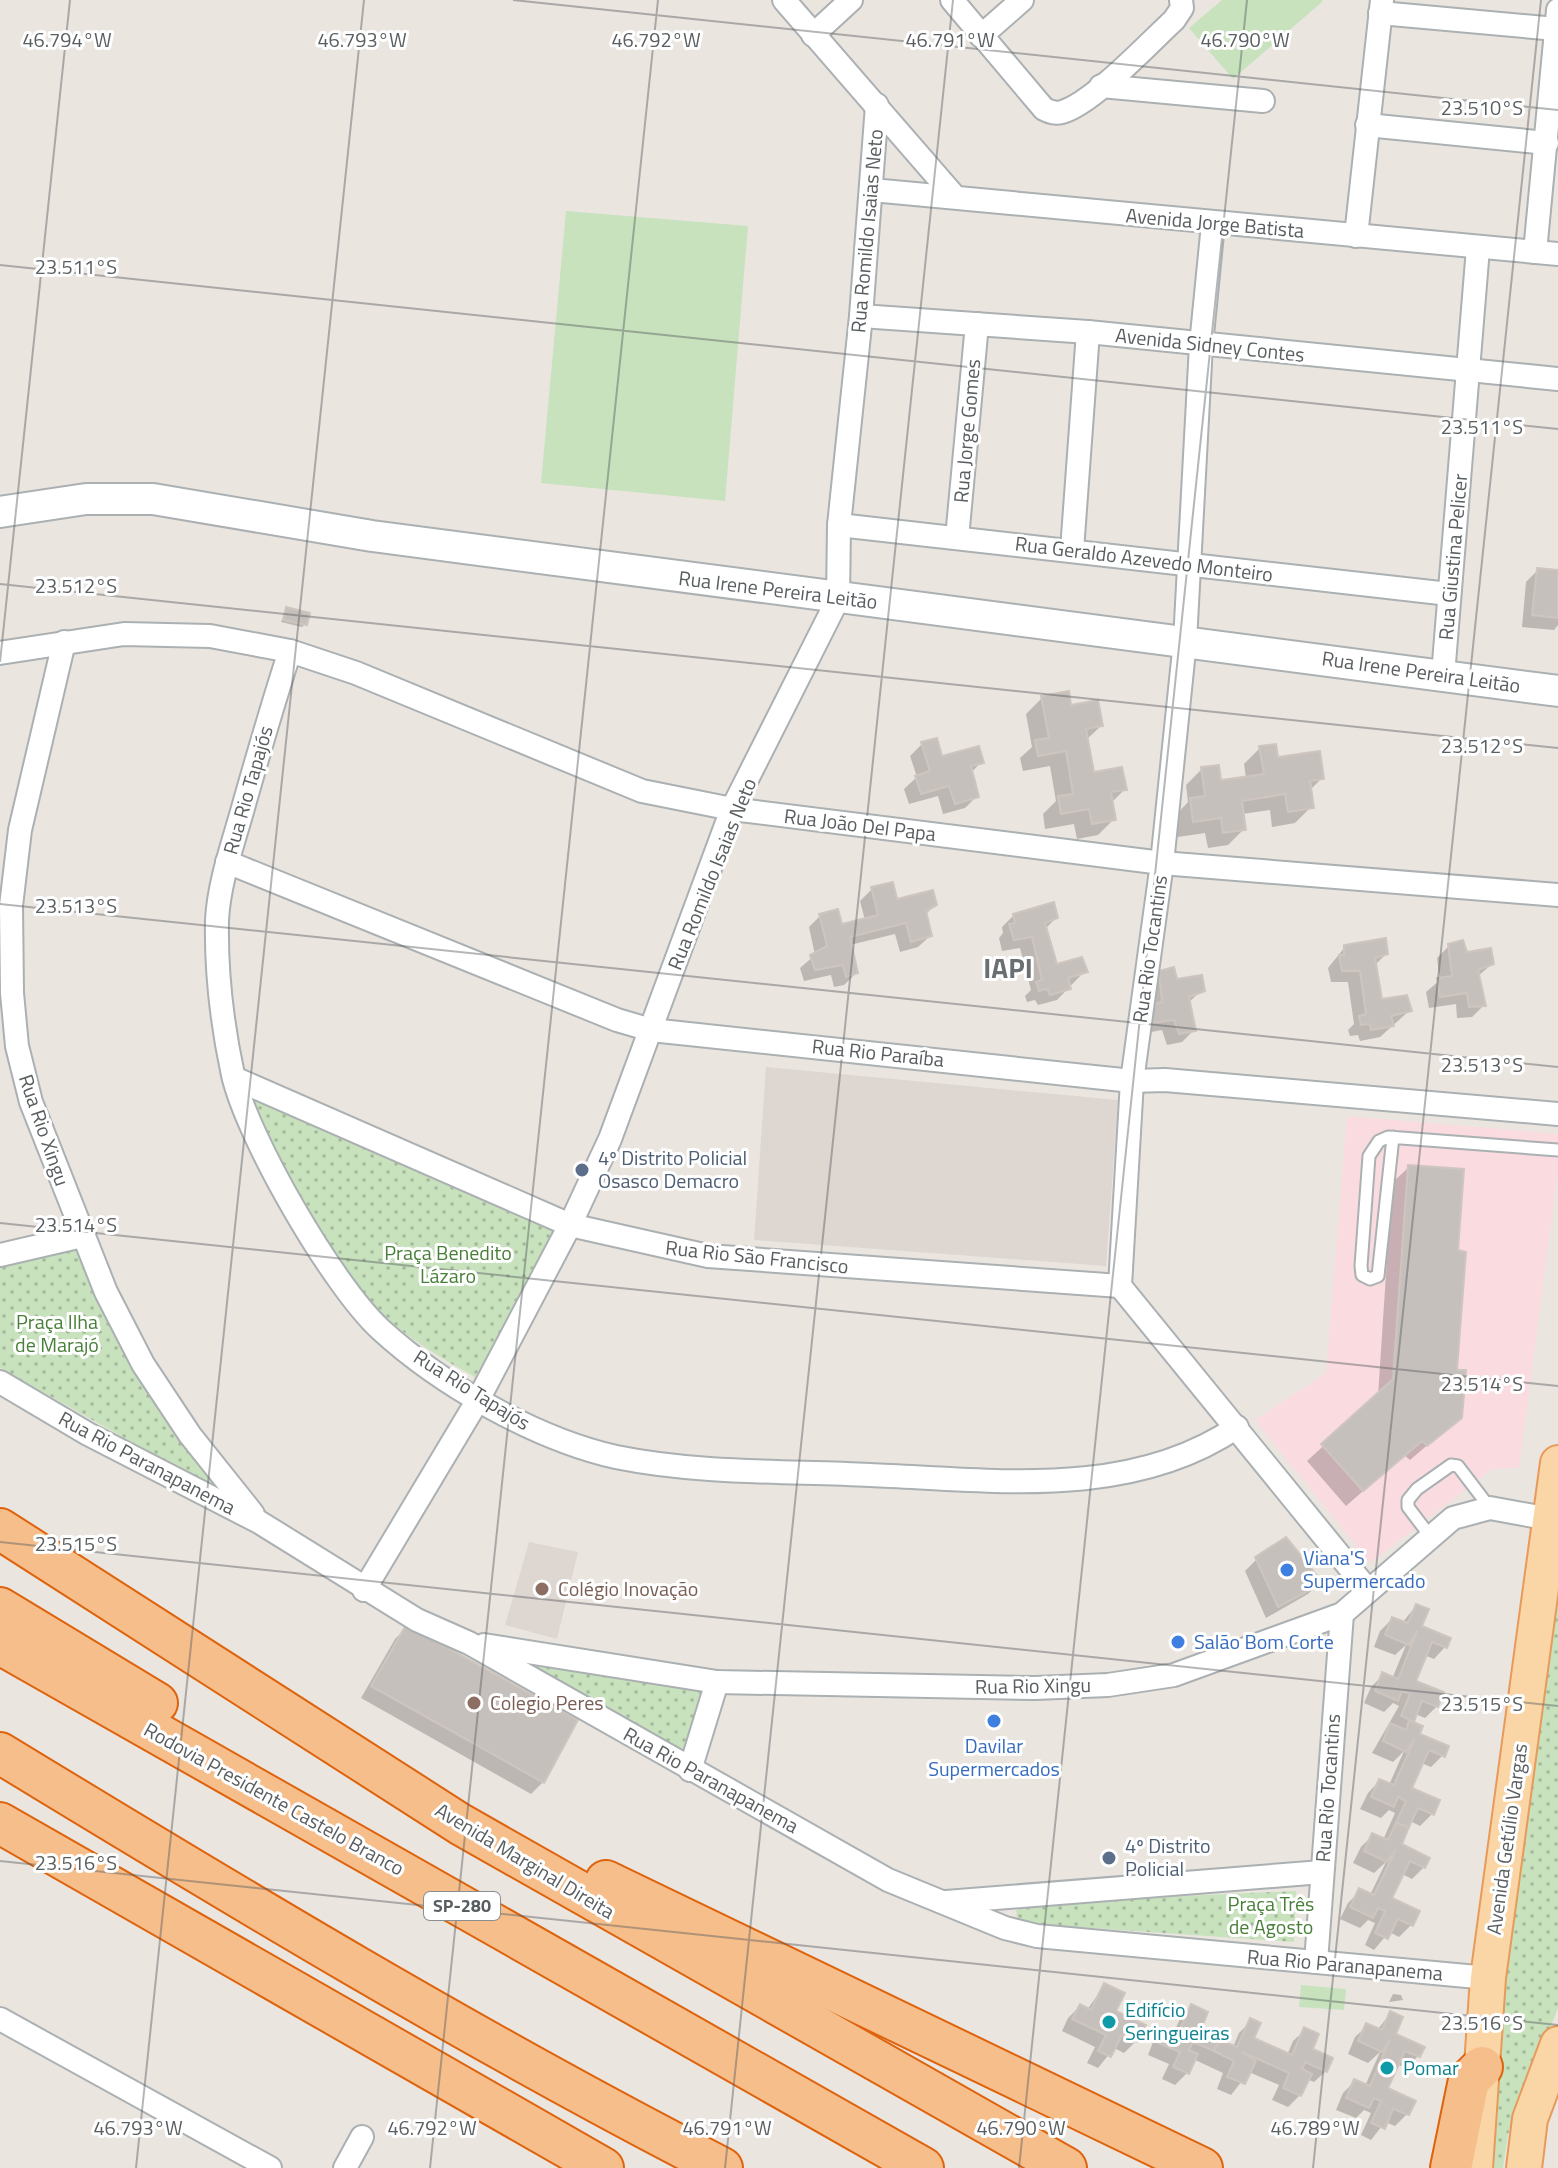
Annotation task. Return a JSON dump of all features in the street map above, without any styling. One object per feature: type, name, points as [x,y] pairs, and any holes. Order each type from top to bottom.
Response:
[{"type":"highway","name":"Avenida Marginal Direita","points":[[0,1529],[460,1824],[1066,2168]]},
{"type":"highway","points":[[0,1608],[357,1822],[415,1879]]},
{"type":"highway","name":"Rodovia Presidente Castelo Branco","points":[[0,1644],[923,2168]]},
{"type":"highway","points":[[0,1753],[224,1890],[547,2078],[722,2168]]},
{"type":"highway","points":[[0,1823],[603,2168]]},
{"type":"highway","points":[[460,1824],[577,1867],[1202,2168]]},
{"type":"highway","points":[[1451,2168],[1469,2080],[1482,2067]]},
{"type":"highway","points":[[503,2111],[569,2168]]},
{"type":"main road","name":"Avenida Getúlio Vargas","points":[[1475,2168],[1488,1978],[1554,1521],[1558,1463]]},
{"type":"main road","points":[[1524,2168],[1530,2119],[1558,2044]]},
{"type":"street","name":"Rua Romildo Isaias Neto","points":[[784,0],[955,197]]},
{"type":"street","points":[[813,35],[851,0]]},
{"type":"street","points":[[952,0],[1044,109],[1055,113],[1065,112],[1101,86],[1174,20],[1182,8],[1181,0]]},
{"type":"street","points":[[981,36],[1022,0]]},
{"type":"street","points":[[1356,236],[1381,7],[1557,19],[1535,252]]},
{"type":"street","points":[[1101,86],[1263,101]]},
{"type":"street","name":"Rua Romildo Isaias Neto","points":[[364,1590],[479,1398],[570,1225],[610,1139],[732,809],[838,599],[839,525],[861,316],[877,105]]},
{"type":"street","points":[[1367,125],[1547,143]]},
{"type":"street","name":"Avenida Jorge Batista","points":[[872,190],[1558,254]]},
{"type":"street","name":"Rua Rio Tocantins","points":[[1120,1286],[1132,1081],[1162,863],[1185,641],[1201,345],[1213,224]]},
{"type":"street","name":"Rua Giustina Pelicer","points":[[1443,675],[1478,248]]},
{"type":"street","name":"Avenida Sidney Contes","points":[[861,316],[1088,332],[1558,379]]},
{"type":"street","name":"Rua Jorge Gomes","points":[[957,538],[977,324]]},
{"type":"street","points":[[1072,550],[1088,332]]},
{"type":"street","name":"Rua Irene Pereira Leitão","points":[[0,512],[86,499],[153,499],[372,536],[1558,691]]},
{"type":"street","name":"Rua Geraldo Azevedo Monteiro","points":[[839,525],[1449,594]]},
{"type":"street","name":"Rua João Del Papa","points":[[0,653],[124,634],[210,636],[290,651],[356,673],[642,791],[732,809],[1162,863],[1558,895]]},
{"type":"street","name":"Rua Rio Xingu","points":[[64,642],[20,830],[11,906],[12,993],[17,1046],[31,1102],[82,1236],[143,1364],[190,1435],[259,1522]]},
{"type":"street","name":"Rua Rio Tapajós","points":[[290,651],[227,862],[217,916],[218,982],[234,1078],[248,1117],[332,1271],[378,1327],[429,1368],[544,1435],[615,1457],[679,1466],[986,1480],[1085,1479],[1165,1465],[1209,1446],[1237,1427]]},
{"type":"street","name":"Rua Rio Paraíba","points":[[227,862],[617,1020],[651,1030],[1132,1081],[1165,1080],[1558,1114]]},
{"type":"street","name":"Rua Rio São Francisco","points":[[234,1078],[570,1225],[708,1256],[1120,1286]]},
{"type":"street","points":[[0,1255],[82,1236]]},
{"type":"street","points":[[1120,1286],[1367,1589]]},
{"type":"street","name":"Rua Rio Paranapanema","points":[[0,1382],[88,1434],[259,1522],[364,1590],[417,1620],[469,1643],[888,1880],[940,1902],[1037,1936],[1488,1978]]},
{"type":"street","name":"Rua Rio Xingu","points":[[469,1643],[717,1682],[1035,1688],[1108,1685],[1174,1675],[1342,1614],[1367,1589],[1453,1518],[1490,1508],[1554,1521]]},
{"type":"street","name":"Rua Rio Tocantins","points":[[1316,1962],[1342,1614]]},
{"type":"street","points":[[690,1770],[717,1682]]},
{"type":"street","points":[[940,1902],[1322,1872]]},
{"type":"street","points":[[0,2019],[270,2168]]},
{"type":"street","points":[[345,2168],[362,2137]]},
{"type":"lane","points":[[1393,1137],[1378,1276],[1370,1279],[1362,1275],[1361,1266],[1369,1156],[1379,1141],[1393,1137],[1558,1150]]},
{"type":"lane","points":[[1430,1536],[1408,1507],[1408,1500],[1417,1489],[1451,1465],[1458,1466],[1490,1508]]},
{"type":"shaded area","points":[[766,1067],[1118,1100],[1106,1266],[754,1240]]},
{"type":"shaded area","points":[[1347,1116],[1558,1134],[1558,1170],[1519,1468],[1492,1469],[1370,1563],[1255,1420],[1326,1373]]},
{"type":"shaded area","name":"Colégio Inovação","points":[[529,1542],[578,1552],[557,1639],[505,1625]]},
{"type":"green space","points":[[1222,0],[1323,1],[1233,79],[1189,28]]},
{"type":"green space","points":[[566,211],[748,226],[725,501],[541,483]]},
{"type":"green space","name":"Praça Benedito Lázaro","points":[[243,1087],[559,1228],[475,1377],[405,1333],[362,1292],[304,1207]]},
{"type":"green space","name":"Praça Ilha de Marajó","points":[[84,1245],[235,1500],[0,1368],[0,1265]]},
{"type":"green space","points":[[1558,1555],[1558,2008],[1508,2134],[1503,2168],[1486,2168],[1494,2062]]},
{"type":"green space","points":[[534,1666],[707,1688],[684,1752]]},
{"type":"green space","name":"Praça Três de Agosto","points":[[1296,1891],[1294,1942],[1034,1924],[1017,1917],[1016,1911],[1027,1903]]},
{"type":"green space","points":[[1301,1985],[1346,1989],[1344,2010],[1299,2007]]},
{"type":"building","points":[[1537,568],[1558,570],[1558,618],[1532,615]]},
{"type":"building","points":[[286,607],[310,613],[307,625],[283,620]]},
{"type":"building","points":[[1069,691],[1071,705],[1098,700],[1103,726],[1086,729],[1094,772],[1122,767],[1127,790],[1111,792],[1116,820],[1092,824],[1089,809],[1061,814],[1058,796],[1073,794],[1066,751],[1038,756],[1035,740],[1049,738],[1041,696]]},
{"type":"building","points":[[937,738],[942,756],[979,746],[984,763],[971,766],[979,797],[955,804],[949,786],[921,794],[915,776],[930,771],[921,742]]},
{"type":"building","points":[[1276,744],[1278,757],[1320,751],[1324,779],[1310,781],[1314,808],[1288,812],[1285,794],[1242,801],[1246,830],[1223,833],[1221,818],[1193,822],[1190,798],[1205,796],[1201,767],[1219,765],[1221,780],[1264,774],[1259,746]]},
{"type":"building","points":[[893,882],[897,899],[933,890],[937,905],[926,911],[932,936],[911,942],[906,923],[850,937],[858,973],[846,977],[843,965],[815,970],[810,955],[827,946],[819,914],[838,909],[842,924],[878,915],[871,887]]},
{"type":"building","points":[[1054,902],[1058,918],[1045,923],[1057,964],[1082,957],[1088,972],[1068,978],[1071,989],[1050,995],[1047,989],[1039,991],[1036,982],[1042,980],[1032,937],[1014,940],[1009,924],[1015,923],[1013,914]]},
{"type":"building","points":[[1386,938],[1388,954],[1375,958],[1382,999],[1407,995],[1412,1011],[1391,1016],[1394,1026],[1371,1030],[1370,1024],[1361,1025],[1359,1016],[1366,1014],[1360,971],[1342,971],[1339,955],[1344,955],[1344,945]]},
{"type":"building","points":[[1463,940],[1467,952],[1491,948],[1494,964],[1478,970],[1486,1006],[1469,1007],[1467,993],[1440,997],[1437,978],[1452,976],[1448,944]]},
{"type":"building","points":[[1174,967],[1177,979],[1202,975],[1205,991],[1189,997],[1196,1031],[1179,1034],[1174,1020],[1152,1023],[1149,1005],[1162,1002],[1159,971]]},
{"type":"building","points":[[1408,1165],[1464,1169],[1458,1250],[1466,1252],[1457,1370],[1466,1370],[1462,1418],[1427,1446],[1422,1441],[1363,1491],[1321,1444],[1393,1379]]},
{"type":"building","name":"Viana'S Supermercado","points":[[1286,1537],[1323,1583],[1278,1607],[1255,1557]]},
{"type":"building","points":[[1416,1604],[1429,1609],[1422,1626],[1451,1638],[1447,1648],[1432,1642],[1416,1681],[1444,1692],[1438,1707],[1422,1701],[1414,1722],[1401,1716],[1410,1694],[1402,1691],[1398,1701],[1375,1691],[1382,1672],[1398,1679],[1417,1631],[1409,1645],[1385,1635],[1392,1617],[1408,1623]]},
{"type":"building","name":"Colegio Peres","points":[[406,1625],[578,1720],[544,1783],[371,1686]]},
{"type":"building","points":[[1409,1720],[1423,1726],[1420,1734],[1449,1746],[1445,1757],[1429,1750],[1412,1788],[1440,1800],[1434,1815],[1418,1808],[1409,1827],[1396,1823],[1406,1801],[1398,1797],[1394,1807],[1371,1797],[1379,1779],[1394,1785],[1415,1738],[1406,1752],[1383,1741],[1390,1723],[1406,1730]]},
{"type":"building","points":[[1396,1823],[1409,1827],[1402,1844],[1430,1858],[1425,1868],[1410,1861],[1392,1898],[1420,1911],[1413,1926],[1398,1919],[1388,1939],[1375,1933],[1385,1911],[1378,1908],[1373,1918],[1350,1907],[1359,1888],[1374,1895],[1396,1849],[1387,1862],[1364,1851],[1372,1833],[1388,1840]]},
{"type":"building","name":"Edifício Seringueiras","points":[[1104,1983],[1125,1993],[1116,2011],[1146,2025],[1138,2042],[1122,2035],[1111,2057],[1098,2051],[1106,2035],[1072,2019],[1080,2004],[1091,2010]]},
{"type":"building","points":[[1191,2004],[1208,2012],[1202,2027],[1221,2035],[1214,2051],[1193,2042],[1189,2050],[1198,2054],[1189,2074],[1173,2067],[1180,2052],[1158,2043],[1165,2028],[1186,2037],[1187,2032],[1180,2029]]},
{"type":"building","name":"Pomar","points":[[1390,2011],[1403,2017],[1396,2034],[1425,2047],[1420,2057],[1405,2051],[1388,2088],[1416,2101],[1409,2115],[1393,2109],[1385,2129],[1371,2123],[1381,2101],[1374,2098],[1369,2108],[1346,2098],[1354,2079],[1370,2086],[1390,2039],[1382,2052],[1358,2041],[1366,2023],[1382,2030]]},
{"type":"building","points":[[1250,2018],[1261,2023],[1254,2038],[1292,2055],[1304,2027],[1319,2034],[1313,2049],[1333,2058],[1327,2072],[1305,2062],[1302,2069],[1312,2074],[1301,2096],[1283,2088],[1289,2073],[1242,2052],[1256,2061],[1245,2084],[1227,2077],[1234,2061],[1214,2051],[1220,2040],[1237,2047]]},
{"type":"place","name":"4º Distrito Policial Osasco Demacro","points":[[582,1170]]},
{"type":"place","name":"Viana'S Supermercado","points":[[1287,1570]]},
{"type":"place","name":"Colégio Inovação","points":[[542,1589]]},
{"type":"place","name":"Salão Bom Corte","points":[[1178,1642]]},
{"type":"place","name":"Colegio Peres","points":[[474,1703]]},
{"type":"place","name":"Davilar Supermercados","points":[[994,1721]]},
{"type":"place","name":"4º Distrito Policial","points":[[1109,1858]]},
{"type":"place","name":"Edifício Seringueiras","points":[[1109,2022]]},
{"type":"place","name":"Pomar","points":[[1387,2068]]},
{"type":"district","name":"IAPI","points":[[1008,968]]}]
